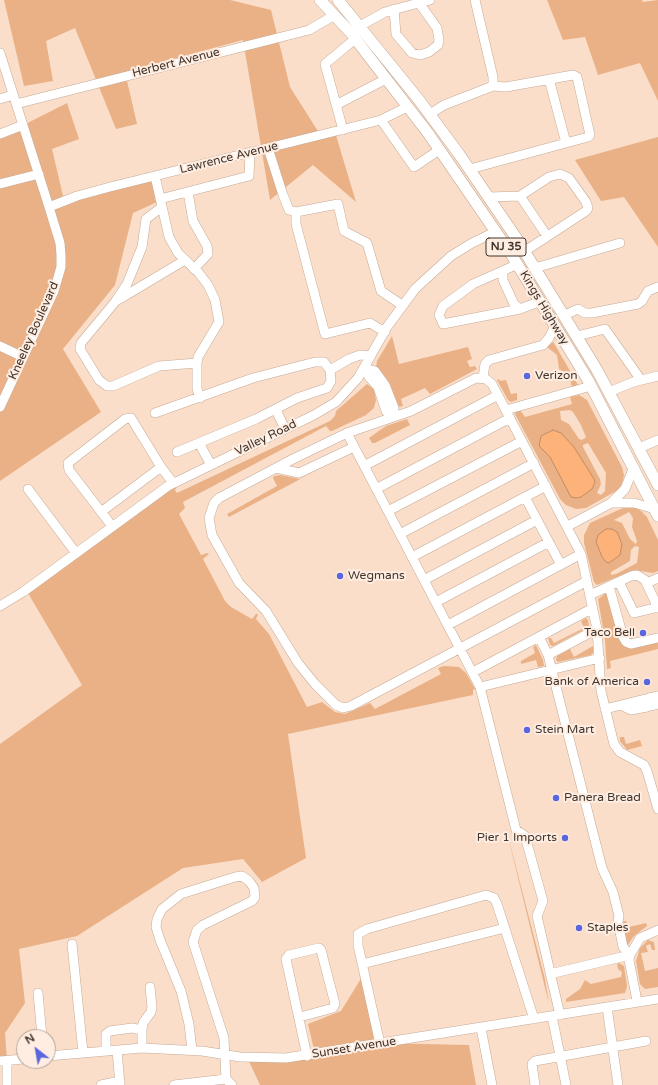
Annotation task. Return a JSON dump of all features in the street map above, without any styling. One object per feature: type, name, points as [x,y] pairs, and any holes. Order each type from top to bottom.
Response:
[{"type":"main road","name":"Kings Highway","points":[[320,0],[355,38],[386,79],[439,150],[518,264],[591,386],[634,467],[656,513]]},
{"type":"main road","name":"Kings Highway","points":[[338,0],[430,114],[470,169],[525,251],[565,315],[610,392],[656,478]]},
{"type":"street","points":[[360,26],[376,16],[394,9],[430,0]]},
{"type":"street","points":[[475,0],[493,77],[493,86]]},
{"type":"street","points":[[394,9],[396,34],[412,53],[420,55],[429,52],[438,45],[439,40],[434,24],[418,3]]},
{"type":"street","name":"Herbert Avenue","points":[[16,104],[309,30],[334,16]]},
{"type":"street","points":[[343,130],[325,64],[355,38]]},
{"type":"street","name":"Kneeley Boulevard","points":[[0,53],[60,243],[61,267],[54,291],[0,407]]},
{"type":"street","points":[[430,114],[444,105],[493,86],[506,87],[573,75],[577,77],[590,135],[470,169]]},
{"type":"street","points":[[336,105],[386,79]]},
{"type":"street","points":[[549,79],[566,143]]},
{"type":"street","points":[[0,99],[13,95]]},
{"type":"street","name":"Lawrence Avenue","points":[[49,207],[77,196],[381,120],[407,107]]},
{"type":"street","points":[[381,120],[414,168],[439,150]]},
{"type":"street","points":[[0,134],[23,125]]},
{"type":"street","points":[[268,148],[289,210],[296,212],[338,204],[344,231],[367,243],[381,291],[402,305]]},
{"type":"street","points":[[197,362],[159,366],[113,386],[102,383],[81,354],[81,343],[115,302],[133,271],[142,247],[146,219],[161,203],[188,192],[249,176],[250,153]]},
{"type":"street","points":[[0,184],[38,174]]},
{"type":"street","points":[[489,197],[520,196],[549,177],[560,174],[566,175],[569,178],[586,202],[588,208],[586,211],[525,251]]},
{"type":"street","points":[[155,176],[169,237],[178,253],[208,285],[215,300],[219,322],[198,357],[197,362],[197,389],[200,398]]},
{"type":"street","points":[[188,192],[193,221],[207,246],[208,254],[194,269]]},
{"type":"street","points":[[520,196],[547,236]]},
{"type":"street","points":[[296,212],[296,224],[325,334],[370,323],[385,332]]},
{"type":"street","name":"Valley Road","points":[[0,606],[173,483],[286,429],[336,402],[347,392],[364,368],[402,305],[423,280],[467,246],[495,232]]},
{"type":"street","points":[[535,268],[620,243]]},
{"type":"street","points":[[115,302],[185,260]]},
{"type":"street","points":[[518,264],[503,272],[473,284],[443,306],[439,315],[443,324],[520,309],[541,301]]},
{"type":"street","points":[[503,272],[503,280],[514,304],[520,309]]},
{"type":"street","points":[[565,315],[578,309],[585,313],[592,313],[638,304],[642,301],[648,291],[658,287]]},
{"type":"street","points":[[482,378],[485,364],[489,360],[546,342],[555,326]]},
{"type":"street","points":[[577,336],[605,329],[641,380]]},
{"type":"street","points":[[0,346],[23,357]]},
{"type":"street","points":[[330,370],[349,359],[360,356],[371,356]]},
{"type":"street","points":[[156,413],[253,378],[315,362],[324,362],[330,370],[331,381],[327,388],[297,398],[276,410],[177,452]]},
{"type":"street","points":[[364,368],[375,371],[385,385],[394,408],[393,417]]},
{"type":"street","points":[[610,392],[641,380],[658,376]]},
{"type":"street","points":[[587,581],[351,706],[340,707],[329,699],[298,663],[266,611],[239,583],[212,536],[209,518],[212,508],[219,498],[347,433],[411,411],[472,380],[482,378],[492,384],[568,526],[581,554],[587,581],[590,596],[593,608],[597,629],[601,684],[605,709],[617,748],[626,757],[644,766],[647,770],[658,809]]},
{"type":"street","points":[[506,410],[591,386]]},
{"type":"street","points":[[364,466],[498,396]]},
{"type":"street","points":[[276,410],[286,429]]},
{"type":"street","points":[[112,526],[69,470],[68,463],[125,419],[131,418],[161,467],[173,483]]},
{"type":"street","points":[[376,489],[510,418]]},
{"type":"street","points":[[347,433],[480,687],[516,830],[524,836],[543,901],[537,916],[550,974],[560,1057],[566,1085]]},
{"type":"street","points":[[639,448],[658,440]]},
{"type":"street","points":[[388,511],[522,441]]},
{"type":"street","points":[[199,443],[211,465]]},
{"type":"street","points":[[276,468],[299,473],[354,447]]},
{"type":"street","points":[[400,534],[534,463]]},
{"type":"street","points":[[101,512],[161,467]]},
{"type":"street","points":[[568,526],[611,503],[629,483],[634,467]]},
{"type":"street","points":[[412,557],[546,486]]},
{"type":"street","points":[[28,489],[76,553]]},
{"type":"street","points":[[525,497],[561,565]]},
{"type":"street","points":[[611,503],[634,503],[656,513]]},
{"type":"street","points":[[424,580],[537,520]]},
{"type":"street","points":[[436,602],[548,542]]},
{"type":"street","points":[[448,624],[581,554]]},
{"type":"street","points":[[590,596],[609,586],[619,582],[637,575],[642,577],[647,583],[658,607],[634,613],[619,582]]},
{"type":"street","points":[[647,583],[658,578]]},
{"type":"street","points":[[609,586],[623,637],[626,642],[631,644],[658,638]]},
{"type":"street","points":[[473,672],[593,608]]},
{"type":"street","points":[[548,655],[597,629]]},
{"type":"street","points":[[539,637],[548,655],[602,868],[611,887],[619,916],[618,922],[623,947],[630,955]]},
{"type":"street","points":[[480,687],[600,658]]},
{"type":"street","points":[[605,709],[621,705],[651,702]]},
{"type":"street","points":[[174,1085],[229,1082],[224,1053],[224,1038],[196,952],[194,936],[196,930],[203,925],[252,901],[256,897],[254,888],[249,881],[242,876],[181,894],[162,909],[157,920],[156,927],[160,940],[181,991],[189,1024],[192,1050]]},
{"type":"street","points":[[380,1044],[358,945],[358,934],[367,929],[486,895],[494,898],[497,904],[534,1019]]},
{"type":"street","points":[[362,964],[505,928]]},
{"type":"street","points":[[636,1001],[629,960],[630,955],[640,938],[658,931]]},
{"type":"street","points":[[72,944],[83,1053]]},
{"type":"street","points":[[300,1017],[333,1008],[335,1004],[321,950],[318,948],[289,955],[286,959],[300,1017],[307,1056]]},
{"type":"street","points":[[550,974],[630,955]]},
{"type":"street","points":[[142,1048],[143,1023],[151,1012],[152,1004],[150,987]]},
{"type":"street","points":[[38,993],[41,1029]]},
{"type":"street","name":"Sunset Avenue","points":[[56,1055],[142,1048],[192,1050],[224,1053],[240,1057],[272,1058],[307,1056],[607,1008],[636,1001],[658,999]]},
{"type":"street","points":[[607,1008],[618,1085]]},
{"type":"street","points":[[481,1028],[492,1085]]},
{"type":"street","points":[[106,1051],[106,1034],[120,1030],[142,1030]]},
{"type":"street","points":[[535,1085],[532,1064],[535,1061],[646,1041]]},
{"type":"street","points":[[101,1085],[120,1083],[117,1050]]},
{"type":"street","points":[[7,1085],[4,1061],[16,1060]]},
{"type":"shaded area","points":[[4,0],[230,0],[271,10],[290,87],[321,136],[335,132],[356,202],[313,165],[270,200],[243,40],[125,72],[137,124],[116,129],[75,28],[46,41],[53,81],[24,86]]},
{"type":"shaded area","points":[[547,0],[642,0],[643,2],[658,0],[658,101],[640,63],[598,75],[585,37],[563,40]]},
{"type":"shaded area","points":[[67,103],[79,139],[52,149],[64,200],[156,175],[157,202],[133,213],[115,285],[63,349],[101,412],[0,481],[0,137]]},
{"type":"shaded area","points":[[658,137],[658,247],[624,197],[601,201],[575,160]]},
{"type":"shaded area","points":[[392,336],[399,364],[468,347],[472,359],[467,361],[470,367],[475,366],[477,369],[430,394],[425,388],[401,399],[403,406],[399,407],[387,379],[376,367],[377,361]]},
{"type":"shaded area","points":[[553,342],[578,385],[572,387],[569,375],[559,369],[557,355],[547,347]]},
{"type":"shaded area","points":[[499,379],[500,381],[506,380],[511,394],[517,393],[517,400],[511,402],[508,400],[497,380]]},
{"type":"shaded area","points":[[367,384],[374,389],[376,400],[374,408],[366,415],[332,431],[330,431],[326,426],[183,502],[185,508],[179,514],[201,555],[207,553],[209,554],[203,559],[225,601],[231,607],[252,619],[256,614],[258,614],[256,619],[269,634],[307,707],[322,702],[335,712],[345,714],[370,703],[375,709],[441,674],[438,668],[444,666],[459,667],[466,673],[475,689],[473,690],[473,695],[288,734],[306,858],[262,882],[243,859],[183,868],[77,936],[19,949],[25,1003],[5,1033],[7,1060],[0,1060],[0,744],[82,685],[25,588],[184,476],[175,490],[177,493],[330,421],[335,416],[336,411]]},
{"type":"shaded area","points":[[579,395],[587,400],[622,467],[624,475],[622,484],[618,490],[586,508],[576,509],[566,505],[560,499],[515,414],[516,411],[520,410],[525,417],[572,404],[570,397]],"holes":[[[570,410],[573,412],[581,425],[586,437],[582,440],[579,439],[569,424],[561,420],[560,411]],[[588,443],[606,473],[605,491],[601,495],[597,493],[601,484],[600,479],[583,447],[583,445]]]},
{"type":"shaded area","points":[[407,419],[410,425],[375,443],[372,443],[369,438],[386,426]]},
{"type":"shaded area","points":[[553,430],[561,433],[574,447],[594,479],[595,482],[592,489],[581,497],[571,497],[550,457],[539,446],[541,436]]},
{"type":"shaded area","points":[[338,459],[229,517],[227,514],[277,486],[273,478],[274,476],[280,475],[300,479]]},
{"type":"shaded area","points":[[625,507],[638,508],[647,517],[658,540],[658,571],[653,573],[634,570],[597,585],[594,582],[584,543],[584,535],[590,523]],"holes":[[[629,512],[633,518],[632,527],[637,541],[636,544],[630,539],[622,523],[614,520]],[[635,546],[639,547],[637,563],[611,575],[611,572],[630,561],[631,550]]]},
{"type":"shaded area","points":[[606,529],[612,529],[617,532],[622,544],[620,555],[609,563],[602,557],[596,542],[598,535]]},
{"type":"shaded area","points":[[606,593],[608,594],[621,640],[658,641],[658,649],[610,661],[611,668],[607,669],[605,640],[598,599]]},
{"type":"shaded area","points":[[586,618],[588,620],[589,627],[553,646],[550,645],[548,638],[551,638],[554,643],[584,628],[581,621]]},
{"type":"shaded area","points":[[536,645],[543,660],[544,666],[538,667],[536,660],[521,664],[521,661],[535,653],[533,647]]},
{"type":"shaded area","points":[[593,646],[593,653],[591,655],[558,662],[556,660],[557,656],[570,649],[574,657]]},
{"type":"shaded area","points":[[620,737],[624,737],[626,744],[640,740],[642,746],[627,750],[620,741]]},
{"type":"shaded area","points":[[504,821],[545,979],[549,1004]]},
{"type":"shaded area","points":[[626,921],[629,927],[646,923],[647,926],[634,936],[627,946],[621,922]]},
{"type":"shaded area","points":[[648,940],[654,942],[655,950],[652,950],[650,944],[646,946],[648,952],[641,953],[645,971],[658,968],[658,987],[645,989],[640,984],[636,961],[640,948]]},
{"type":"shaded area","points":[[619,963],[624,966],[627,986],[625,993],[566,1002],[566,999],[580,989],[585,980],[591,984],[621,977],[622,972],[618,969],[617,964]]},
{"type":"shaded area","points":[[362,977],[376,1043],[469,1045],[476,1085],[260,1085],[247,1057],[315,1054],[308,1024],[341,1011]]},
{"type":"place","name":"Verizon","points":[[527,376]]},
{"type":"place","name":"Wegmans","points":[[340,576]]},
{"type":"place","name":"Taco Bell","points":[[643,633]]},
{"type":"place","name":"Bank of America","points":[[647,682]]},
{"type":"place","name":"Stein Mart","points":[[527,730]]},
{"type":"place","name":"Panera Bread","points":[[556,798]]},
{"type":"place","name":"Pier 1 Imports","points":[[565,838]]},
{"type":"place","name":"Staples","points":[[579,928]]}]
